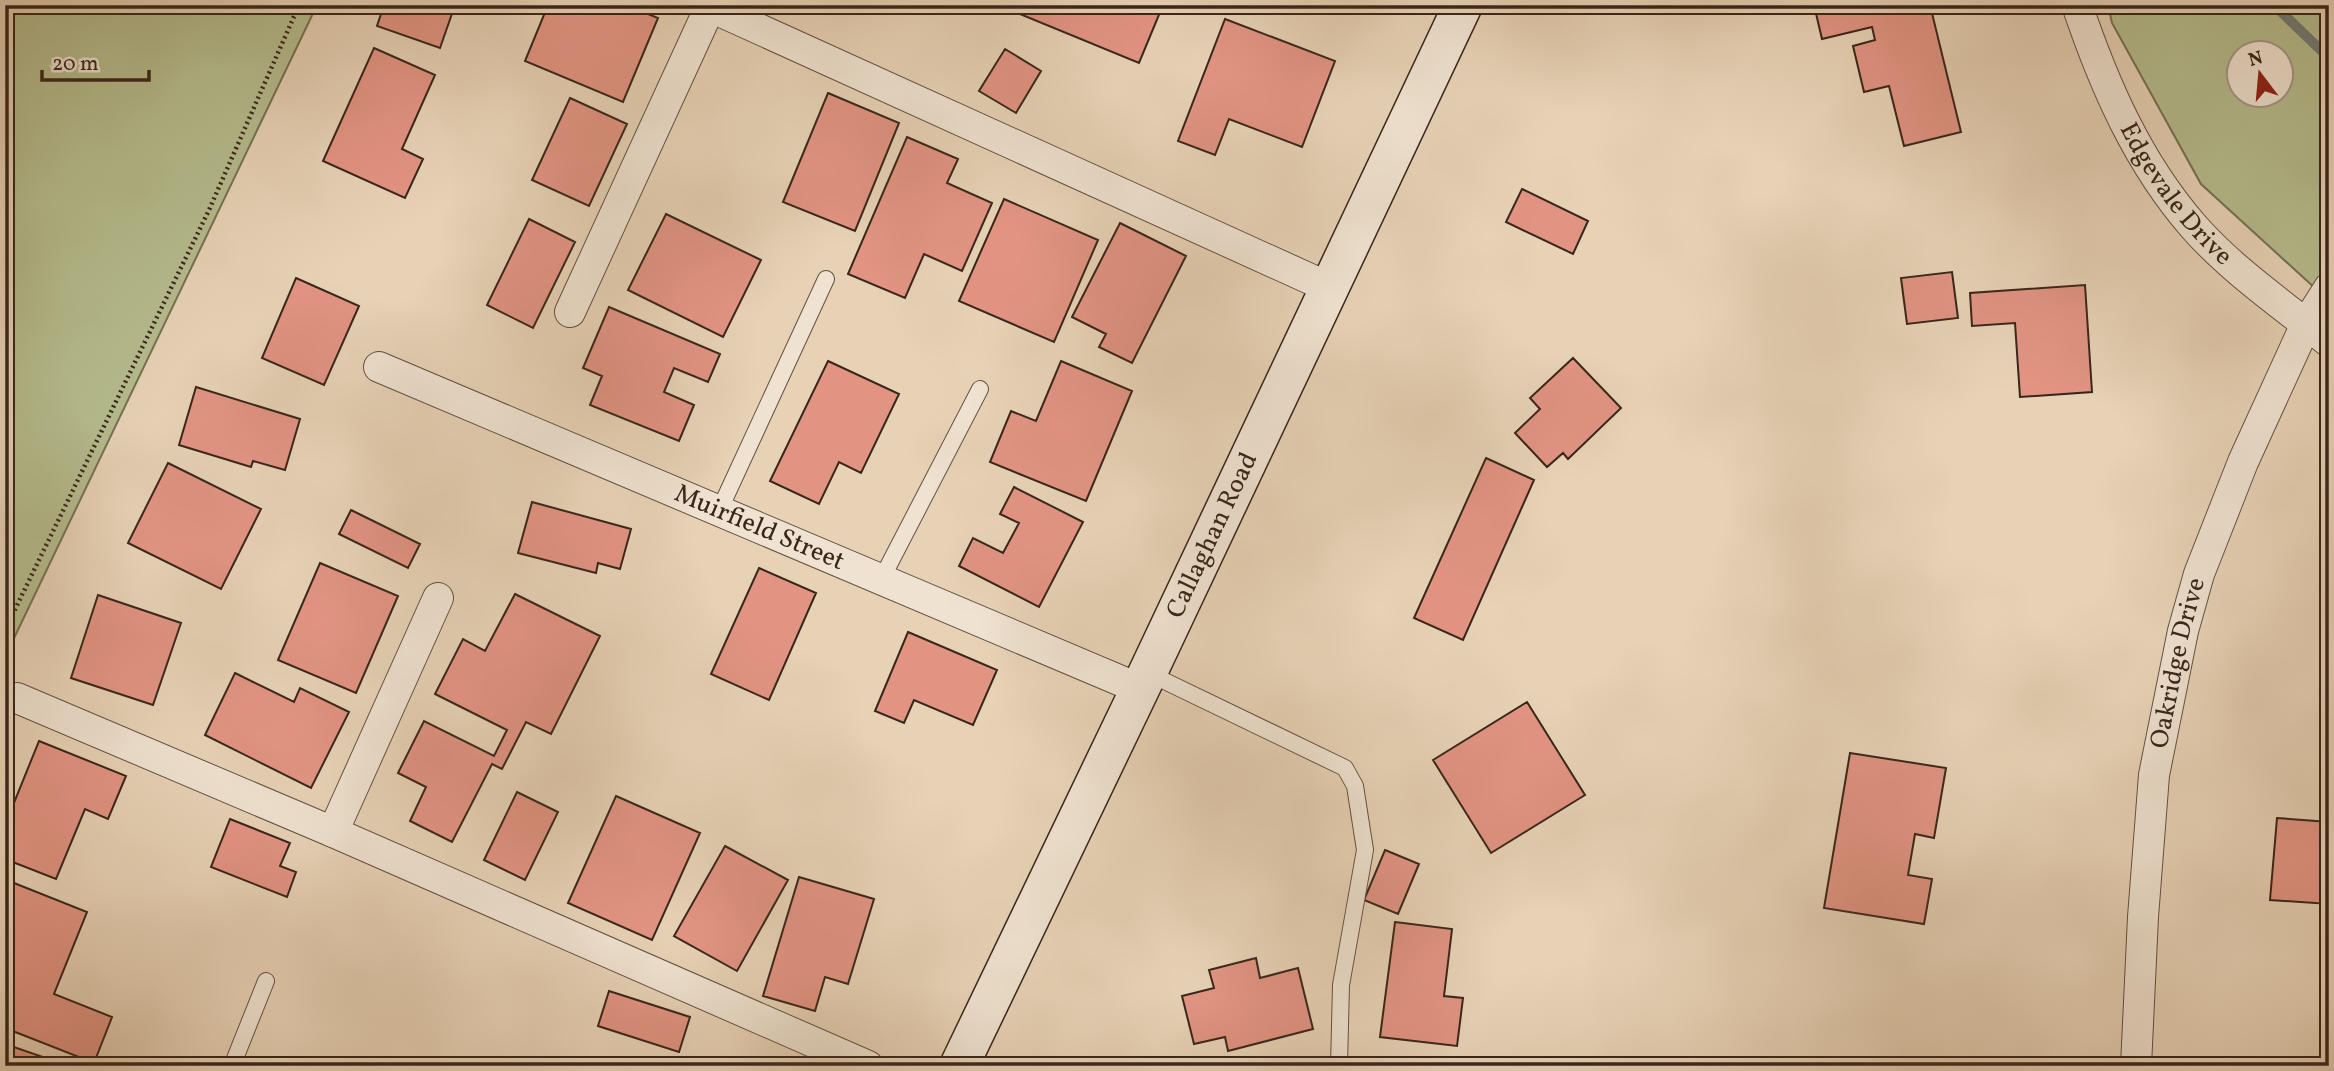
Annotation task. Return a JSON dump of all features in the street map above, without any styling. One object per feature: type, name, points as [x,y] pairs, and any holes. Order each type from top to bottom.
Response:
[{"type":"main road","name":"Callaghan Road","points":[[959,1066],[1463,5]]},
{"type":"street","name":"Edgevale Drive","points":[[2077,5],[2096,64],[2123,121],[2156,176],[2194,227],[2228,260],[2317,333]]},
{"type":"street","points":[[570,313],[708,6],[1330,288]]},
{"type":"street","name":"Oakridge Drive","points":[[2136,1066],[2143,917],[2154,775],[2183,631],[2199,574],[2243,462],[2317,333],[2329,288]]},
{"type":"street","name":"Muirfield Street","points":[[379,367],[881,580],[1144,681]]},
{"type":"street","points":[[333,832],[438,598]]},
{"type":"street","points":[[17,698],[333,832],[868,1066]]},
{"type":"street","points":[[2139,1035],[2147,1066]]},
{"type":"lane","points":[[719,511],[826,279]]},
{"type":"lane","points":[[881,580],[980,389]]},
{"type":"lane","points":[[1144,681],[1345,768],[1355,786],[1365,850],[1341,985],[1339,1066]]},
{"type":"lane","points":[[232,1066],[266,981]]},
{"type":"path","points":[[5,630],[209,210],[299,5]]},
{"type":"green space","points":[[5,5],[317,5],[5,657]]},
{"type":"green space","points":[[2108,5],[2329,5],[2329,301],[2201,184],[2112,23]]},
{"type":"building","points":[[384,5],[455,5],[440,48],[377,26]]},
{"type":"building","points":[[548,5],[626,5],[658,18],[623,102],[525,61]]},
{"type":"building","points":[[998,5],[1163,5],[1139,63]]},
{"type":"building","points":[[1814,5],[1930,5],[1961,132],[1904,146],[1889,86],[1864,92],[1853,46],[1875,40],[1872,27],[1822,39]]},
{"type":"building","points":[[1225,19],[1335,61],[1302,147],[1229,119],[1215,155],[1178,141]]},
{"type":"building","points":[[374,48],[435,75],[402,149],[423,159],[405,198],[323,161]]},
{"type":"building","points":[[1005,49],[1041,71],[1016,113],[979,91]]},
{"type":"building","points":[[828,93],[899,123],[855,231],[783,202]]},
{"type":"building","points":[[570,98],[627,124],[589,206],[532,180]]},
{"type":"building","points":[[907,137],[958,159],[947,183],[992,203],[962,271],[924,254],[905,298],[848,274]]},
{"type":"building","points":[[1522,189],[1588,221],[1573,254],[1506,222]]},
{"type":"building","points":[[1004,199],[1098,240],[1054,342],[959,301]]},
{"type":"building","points":[[666,214],[761,260],[723,337],[628,290]]},
{"type":"building","points":[[529,219],[575,242],[533,328],[487,305]]},
{"type":"building","points":[[1120,223],[1186,256],[1132,363],[1099,347],[1106,334],[1072,317]]},
{"type":"building","points":[[1952,272],[1958,318],[1907,324],[1901,278]]},
{"type":"building","points":[[296,278],[359,306],[324,385],[262,358]]},
{"type":"building","points":[[2085,285],[2092,392],[2020,397],[2015,323],[1972,326],[1970,293]]},
{"type":"building","points":[[609,307],[720,354],[708,382],[674,368],[664,392],[694,405],[679,441],[590,405],[602,376],[583,368]]},
{"type":"building","points":[[1573,358],[1621,408],[1568,459],[1563,453],[1547,467],[1515,433],[1540,409],[1530,398]]},
{"type":"building","points":[[828,361],[899,394],[861,473],[839,462],[819,504],[770,481]]},
{"type":"building","points":[[1061,361],[1132,391],[1086,501],[990,462],[1011,411],[1036,421]]},
{"type":"building","points":[[196,387],[300,419],[285,470],[253,461],[251,467],[179,445]]},
{"type":"building","points":[[1486,458],[1534,480],[1463,640],[1414,618]]},
{"type":"building","points":[[168,463],[261,509],[221,589],[128,543]]},
{"type":"building","points":[[1014,487],[1083,522],[1039,607],[959,566],[973,538],[1003,553],[1019,523],[1000,514]]},
{"type":"building","points":[[532,502],[631,529],[620,569],[598,563],[596,573],[518,553]]},
{"type":"building","points":[[351,510],[420,544],[408,568],[339,534]]},
{"type":"building","points":[[320,563],[398,596],[356,693],[278,660]]},
{"type":"building","points":[[759,568],[816,593],[769,700],[711,674]]},
{"type":"building","points":[[515,594],[600,636],[551,734],[526,722],[502,769],[492,764],[452,842],[410,821],[426,787],[398,773],[424,721],[494,756],[507,730],[435,694],[463,639],[485,651]]},
{"type":"building","points":[[98,595],[181,623],[153,705],[71,678]]},
{"type":"building","points":[[908,632],[997,670],[973,725],[914,700],[904,723],[875,711]]},
{"type":"building","points":[[235,673],[294,702],[300,688],[349,712],[311,788],[205,735]]},
{"type":"building","points":[[1527,702],[1585,795],[1491,853],[1433,760]]},
{"type":"building","points":[[39,741],[126,776],[108,819],[85,809],[56,879],[5,859],[5,825]]},
{"type":"building","points":[[1850,753],[1946,768],[1934,838],[1915,834],[1908,875],[1932,879],[1924,924],[1824,908]]},
{"type":"building","points":[[517,792],[558,812],[525,880],[484,860]]},
{"type":"building","points":[[616,796],[700,833],[652,940],[568,903]]},
{"type":"building","points":[[2277,818],[2329,822],[2329,904],[2270,900]]},
{"type":"building","points":[[230,819],[290,843],[280,866],[296,872],[287,897],[211,867]]},
{"type":"building","points":[[725,846],[788,880],[737,971],[674,936]]},
{"type":"building","points":[[1385,850],[1419,864],[1398,914],[1364,900]]},
{"type":"building","points":[[799,877],[874,899],[848,984],[825,977],[815,1011],[763,996]]},
{"type":"building","points":[[14,883],[87,912],[54,994],[112,1017],[94,1063],[5,1028],[5,906]]},
{"type":"building","points":[[1395,922],[1452,929],[1444,996],[1463,998],[1457,1046],[1380,1037]]},
{"type":"building","points":[[1256,958],[1260,978],[1298,968],[1313,1029],[1228,1051],[1225,1037],[1194,1044],[1182,996],[1214,988],[1209,970]]},
{"type":"building","points":[[609,991],[690,1017],[679,1052],[598,1026]]},
{"type":"building","points":[[5,1044],[46,1058],[43,1066],[5,1066]]},
{"type":"waterway","points":[[2274,5],[2329,58]]}]
